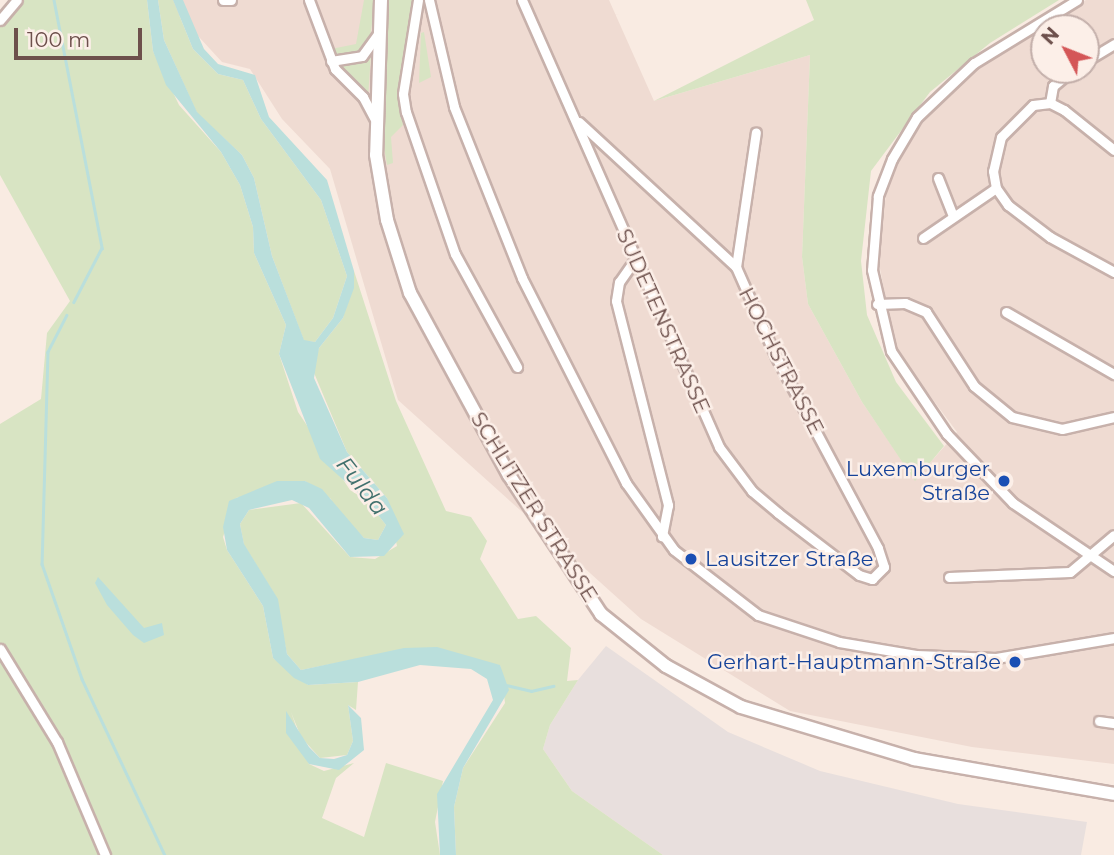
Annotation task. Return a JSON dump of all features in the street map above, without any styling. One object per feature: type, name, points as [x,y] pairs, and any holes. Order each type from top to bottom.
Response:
[{"type":"main road","name":"SCHLITZER STRASSE","points":[[381,0],[374,118],[385,209],[410,293],[509,475],[601,614],[666,666],[741,707],[915,759],[1114,794]]},
{"type":"street","points":[[0,20],[17,0]]},
{"type":"street","points":[[223,0],[231,0]]},
{"type":"street","points":[[309,0],[331,61],[363,97],[374,118]]},
{"type":"street","points":[[418,0],[403,94],[406,112],[455,254],[517,367]]},
{"type":"street","points":[[429,0],[454,107],[518,269],[600,436],[662,536],[744,606],[839,642],[916,655],[996,657],[1114,638]]},
{"type":"street","name":"SUDETENSTRASSE","points":[[522,0],[636,258],[733,468],[778,513],[859,575],[880,576]]},
{"type":"street","points":[[1076,0],[967,68],[909,128],[892,159],[874,216],[877,304],[900,367],[947,434],[1013,503],[1089,558],[1114,571]]},
{"type":"street","points":[[331,61],[362,56],[377,35]]},
{"type":"street","points":[[1050,103],[1054,84]]},
{"type":"street","points":[[1114,150],[1050,103],[1025,109],[1001,137],[994,153],[996,188],[1008,205],[1051,237],[1114,272]]},
{"type":"street","points":[[577,121],[736,267]]},
{"type":"street","name":"HOCHSTRASSE","points":[[756,132],[736,267],[775,355],[878,548],[884,567],[880,576]]},
{"type":"street","points":[[938,178],[953,216]]},
{"type":"street","points":[[923,238],[996,188]]},
{"type":"street","points":[[636,258],[619,282],[615,301],[668,505],[662,536]]},
{"type":"street","points":[[877,304],[905,303],[926,312],[974,386],[1012,417],[1062,429],[1114,417]]},
{"type":"street","points":[[1006,312],[1114,374]]},
{"type":"street","points":[[949,577],[1070,572],[1114,535]]},
{"type":"street","points":[[0,649],[57,742],[106,855]]},
{"type":"street","points":[[1099,721],[1114,723]]},
{"type":"shaded area","points":[[165,0],[609,0],[654,101],[810,55],[802,257],[808,304],[862,402],[915,480],[957,432],[895,349],[876,247],[888,186],[906,144],[958,79],[1030,35],[1030,84],[1100,84],[1100,14],[1063,14],[1086,0],[1114,0],[1114,764],[972,747],[790,711],[641,619],[398,400],[330,169],[282,119],[250,69],[222,62]]},
{"type":"shaded area","points":[[606,646],[728,732],[820,771],[958,804],[1087,822],[1081,855],[663,855],[572,791],[543,749],[550,725],[578,680]]},
{"type":"green space","points":[[22,0],[147,0],[153,51],[179,105],[221,152],[240,185],[253,227],[254,253],[286,325],[279,354],[298,412],[350,490],[367,501],[386,525],[378,540],[364,538],[333,508],[331,499],[305,481],[236,498],[223,537],[227,550],[263,606],[273,658],[308,685],[358,682],[356,710],[348,705],[353,741],[347,755],[320,758],[301,737],[291,712],[309,764],[324,771],[354,763],[336,778],[322,818],[364,837],[386,763],[443,781],[435,822],[440,855],[0,855],[0,424],[41,399],[47,333],[70,301],[0,175],[0,27]]},
{"type":"green space","points":[[158,0],[173,0],[193,49],[218,74],[243,80],[261,119],[321,200],[347,276],[333,318],[315,342],[304,341],[272,256],[254,178],[242,155],[197,113],[164,40]]},
{"type":"green space","points":[[364,0],[375,0],[370,39],[361,52],[340,57],[331,49],[356,44]]},
{"type":"green space","points":[[386,0],[413,0],[399,100],[403,125],[391,137],[393,163],[387,165],[380,124]]},
{"type":"green space","points":[[806,0],[1059,0],[1037,14],[1030,14],[1030,18],[990,43],[930,92],[871,171],[861,261],[867,315],[896,382],[944,446],[915,481],[862,402],[808,304],[802,257],[810,55],[654,101],[814,20]]},
{"type":"green space","points":[[424,32],[431,77],[419,83],[421,33]]},
{"type":"green space","points":[[371,54],[368,98],[338,66]]},
{"type":"green space","points":[[354,271],[396,401],[446,511],[471,517],[487,541],[480,559],[518,619],[536,616],[571,648],[567,681],[578,680],[550,725],[543,749],[572,791],[663,855],[456,855],[454,807],[463,768],[505,703],[500,665],[371,656],[301,670],[287,654],[275,595],[244,545],[240,524],[249,510],[301,503],[350,557],[375,559],[397,546],[387,498],[347,452],[312,368],[319,348],[343,318]]},
{"type":"water","name":"Fulda","points":[[147,0],[158,0],[164,40],[197,112],[242,155],[254,178],[272,256],[304,340],[315,342],[333,318],[347,276],[321,200],[261,119],[243,80],[218,74],[193,49],[173,0],[183,0],[204,49],[218,64],[255,75],[269,117],[327,180],[354,271],[354,288],[343,318],[319,348],[314,378],[347,452],[387,498],[404,534],[384,556],[350,557],[309,508],[292,500],[249,510],[240,524],[244,544],[278,599],[287,654],[301,670],[404,648],[437,647],[500,665],[509,690],[463,768],[454,807],[456,855],[440,855],[437,794],[493,700],[487,679],[471,669],[420,665],[358,682],[308,685],[294,678],[273,658],[263,606],[227,550],[223,527],[229,501],[277,481],[305,481],[322,489],[364,538],[378,540],[386,525],[367,501],[320,459],[279,354],[286,325],[254,253],[253,227],[240,185],[221,152],[166,85],[153,51]]},
{"type":"water","points":[[98,577],[144,628],[162,623],[164,635],[144,643],[133,635],[107,605],[95,583]]},
{"type":"water","points":[[348,705],[361,718],[364,750],[339,770],[309,764],[286,733],[286,711],[309,747],[320,758],[334,759],[347,755],[353,741]]},
{"type":"waterway","points":[[54,0],[102,248],[74,302]]},
{"type":"waterway","points":[[67,315],[48,352],[42,564],[82,679],[165,855]]},
{"type":"waterway","points":[[506,685],[531,691],[553,686]]},
{"type":"place","name":"Luxemburger Straße","points":[[1004,481]]},
{"type":"place","name":"Lausitzer Straße","points":[[691,559]]},
{"type":"place","name":"Gerhart-Hauptmann-Straße","points":[[1015,662]]}]
